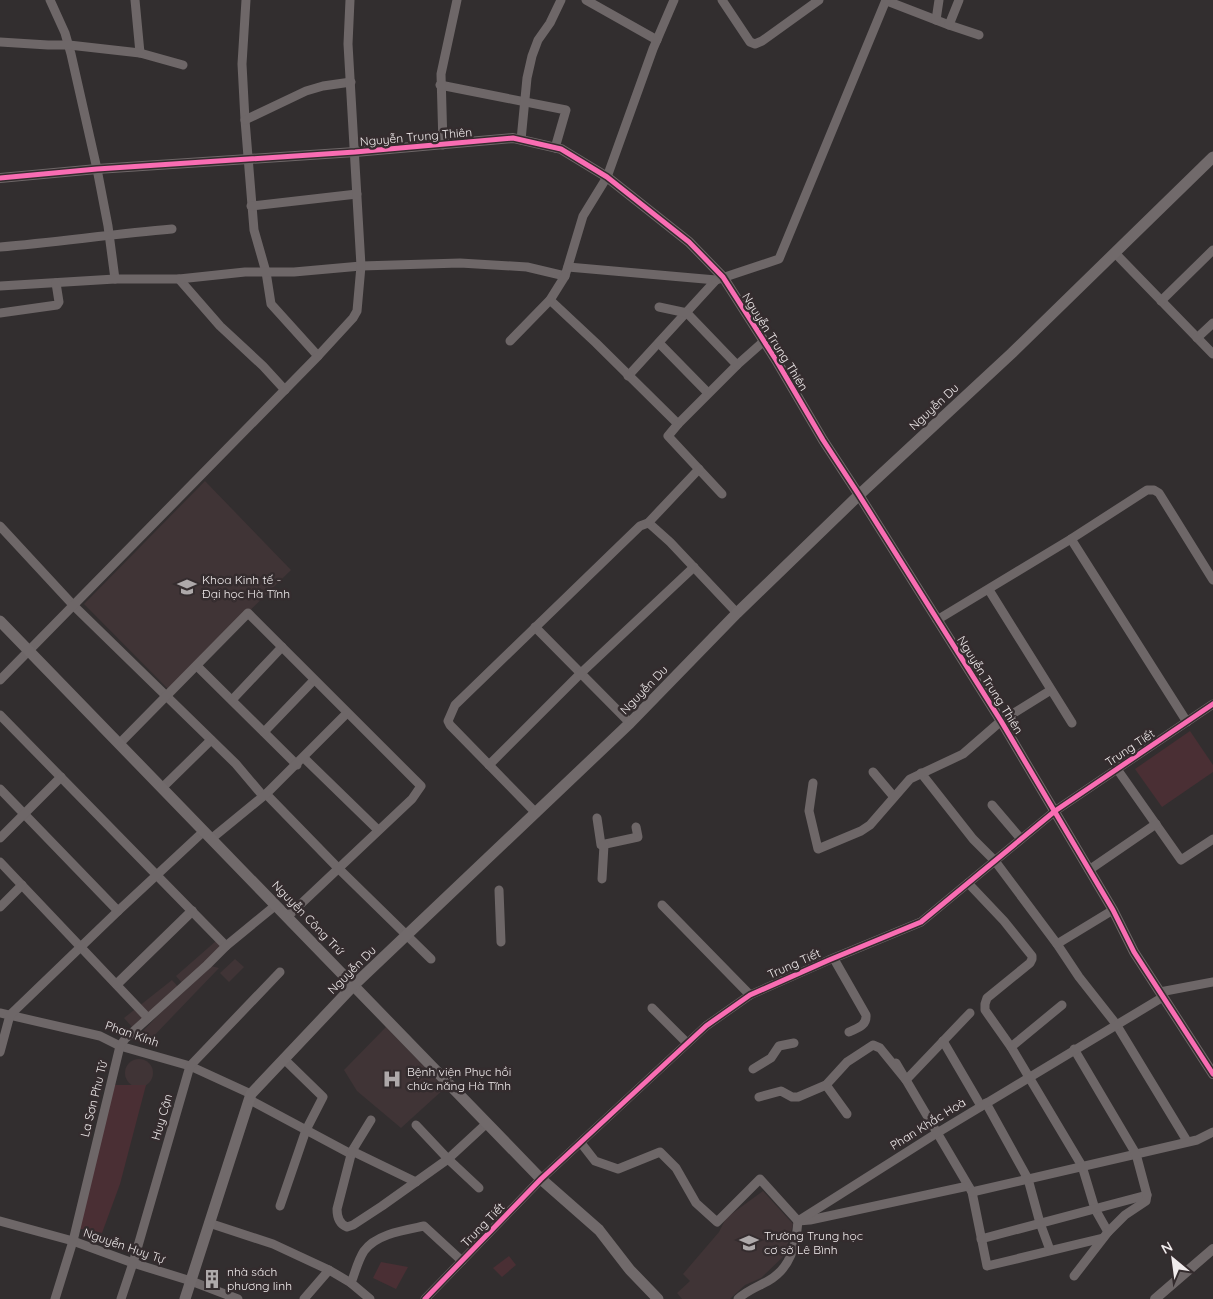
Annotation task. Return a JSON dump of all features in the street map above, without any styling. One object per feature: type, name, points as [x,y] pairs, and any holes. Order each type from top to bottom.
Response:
[{"type":"main road","name":"Nguyễn Du","points":[[185,1299],[250,1097],[354,985],[630,723],[737,613],[859,495],[1012,353],[1213,157]]},
{"type":"main road","name":"Nguyễn Công Trứ","points":[[0,621],[541,1179],[599,1230],[630,1270],[658,1299]]},
{"type":"street","points":[[50,0],[69,45],[97,169],[115,279]]},
{"type":"street","points":[[135,0],[140,53]]},
{"type":"street","points":[[246,0],[242,64],[254,230],[266,272],[271,304],[318,356]]},
{"type":"street","points":[[0,680],[318,356],[353,318],[357,311],[361,266],[348,44],[350,0]]},
{"type":"street","points":[[443,145],[441,74],[457,0]]},
{"type":"street","points":[[520,140],[526,78],[538,40],[550,23],[561,0]]},
{"type":"street","points":[[586,0],[657,40]]},
{"type":"street","points":[[510,340],[550,300],[567,271],[582,216],[607,178],[657,40],[674,0]]},
{"type":"street","points":[[722,0],[750,42],[755,44],[762,42],[819,0]]},
{"type":"street","points":[[936,20],[940,0]]},
{"type":"street","points":[[949,25],[958,0]]},
{"type":"street","points":[[0,286],[115,279],[179,280],[245,272],[294,272],[361,266],[460,263],[567,271],[720,278],[778,259],[886,1],[979,35]]},
{"type":"street","points":[[0,42],[48,46],[69,45],[140,53],[184,65]]},
{"type":"street","points":[[245,120],[306,91],[350,82]]},
{"type":"street","points":[[440,85],[566,110],[555,148]]},
{"type":"street","name":"Nguyễn Trung Thiên","points":[[0,178],[97,169],[355,152],[513,138],[561,149],[607,178],[689,242],[720,278],[764,341],[823,440],[1001,721],[1114,910],[1134,952],[1213,1073]]},
{"type":"street","points":[[252,206],[357,194]]},
{"type":"street","points":[[0,247],[109,234],[172,230]]},
{"type":"street","points":[[1161,301],[1213,250]]},
{"type":"street","points":[[1115,253],[1213,354]]},
{"type":"street","points":[[628,376],[720,278]]},
{"type":"street","points":[[179,280],[220,326],[263,366],[284,390]]},
{"type":"street","points":[[0,313],[57,305],[59,301],[56,283]]},
{"type":"street","points":[[550,300],[678,424]]},
{"type":"street","points":[[659,307],[687,312],[737,365]]},
{"type":"street","points":[[1198,338],[1213,323]]},
{"type":"street","points":[[722,494],[668,436],[708,393],[764,341]]},
{"type":"street","points":[[659,343],[708,393]]},
{"type":"street","points":[[536,813],[448,721],[457,702],[640,526],[648,523],[699,469]]},
{"type":"street","points":[[937,620],[989,590],[1144,492],[1154,490],[1159,493],[1213,580]]},
{"type":"street","points":[[648,523],[670,542],[737,613]]},
{"type":"street","points":[[0,526],[74,606],[236,764],[264,795],[431,959]]},
{"type":"street","points":[[1071,539],[1187,722]]},
{"type":"street","points":[[489,765],[581,673],[694,567]]},
{"type":"street","points":[[989,590],[1072,723]]},
{"type":"street","points":[[119,744],[248,613],[421,786],[412,799],[287,917]]},
{"type":"street","points":[[535,627],[630,723]]},
{"type":"street","points":[[232,700],[282,647]]},
{"type":"street","points":[[197,666],[296,765]]},
{"type":"street","points":[[264,732],[314,680]]},
{"type":"street","points":[[813,783],[809,811],[818,849],[861,831],[870,825],[910,779],[963,754],[1001,721],[1051,690]]},
{"type":"street","name":"Trung Tiết","points":[[426,1299],[541,1179],[706,1026],[750,995],[921,922],[1055,811],[1213,704]]},
{"type":"street","points":[[0,1052],[10,1016],[118,911],[207,835],[264,795],[304,758],[347,713]]},
{"type":"street","points":[[0,715],[226,946]]},
{"type":"street","points":[[162,788],[211,740]]},
{"type":"street","points":[[304,758],[378,830]]},
{"type":"street","points":[[1117,769],[1181,860],[1213,839]]},
{"type":"street","points":[[873,772],[894,797]]},
{"type":"street","points":[[921,773],[973,839],[995,861],[1079,977],[1116,1024],[1186,1141]]},
{"type":"street","points":[[0,838],[61,777]]},
{"type":"street","points":[[0,790],[118,911]]},
{"type":"street","points":[[992,805],[1021,839]]},
{"type":"street","points":[[597,818],[601,845],[604,845]]},
{"type":"street","points":[[1089,870],[1156,824]]},
{"type":"street","points":[[604,845],[638,837],[636,827]]},
{"type":"street","points":[[602,879],[604,845]]},
{"type":"street","points":[[0,862],[148,1018]]},
{"type":"street","points":[[968,884],[1004,921],[1032,958],[1030,964],[993,993],[985,1004],[987,1013],[1011,1047],[1082,1166],[1095,1209],[1106,1235]]},
{"type":"street","points":[[0,907],[22,885]]},
{"type":"street","points":[[499,890],[501,942]]},
{"type":"street","points":[[120,1046],[226,946],[276,905]]},
{"type":"street","points":[[662,905],[750,995]]},
{"type":"street","points":[[1056,944],[1114,910]]},
{"type":"street","points":[[117,984],[192,911]]},
{"type":"street","points":[[834,959],[866,1015],[865,1024],[849,1032]]},
{"type":"street","name":"Huy Cận","points":[[121,1299],[190,1066],[280,972]]},
{"type":"street","name":"Phan Khắc Hoà","points":[[798,1221],[1162,994],[1213,982]]},
{"type":"street","points":[[1011,1047],[1062,1005]]},
{"type":"street","points":[[652,1008],[687,1043]]},
{"type":"street","name":"Phan Kính","points":[[0,1013],[100,1036],[120,1046],[190,1066],[250,1097],[306,1130],[351,1153],[416,1182]]},
{"type":"street","points":[[906,1080],[970,1013]]},
{"type":"street","points":[[943,1041],[1028,1179],[1040,1223],[1050,1250]]},
{"type":"street","points":[[753,1069],[772,1058],[779,1046],[794,1043]]},
{"type":"street","points":[[759,1097],[781,1092],[798,1097],[826,1085],[847,1062],[873,1045],[880,1048],[906,1080]]},
{"type":"street","name":"La Sơn Phu Tử","points":[[55,1299],[73,1241],[120,1046]]},
{"type":"street","points":[[1074,1049],[1136,1154],[1147,1195],[1146,1201],[1126,1215],[1106,1235],[1074,1276]]},
{"type":"street","points":[[280,1206],[306,1130],[324,1097],[284,1060]]},
{"type":"street","points":[[896,1063],[970,1189],[988,1266],[1106,1235]]},
{"type":"street","points":[[826,1085],[847,1114]]},
{"type":"street","points":[[371,1120],[351,1153],[337,1209],[338,1217],[344,1227],[349,1227],[356,1223],[448,1159],[487,1123]]},
{"type":"street","points":[[416,1125],[479,1188]]},
{"type":"street","points":[[798,1221],[1028,1179],[1197,1140],[1213,1132]]},
{"type":"street","points":[[581,1143],[595,1161],[618,1169],[660,1152],[676,1168],[696,1204],[717,1222],[760,1179],[798,1221]]},
{"type":"street","points":[[981,1239],[1147,1195]]},
{"type":"street","name":"Nguyễn Huy Tự","points":[[0,1220],[73,1241],[238,1299]]},
{"type":"street","points":[[738,1299],[755,1287],[770,1280],[786,1266],[791,1257],[798,1221]]},
{"type":"street","points":[[209,1223],[273,1244],[329,1270],[351,1283],[370,1299]]},
{"type":"street","points":[[351,1283],[361,1256],[370,1245],[390,1235],[424,1226],[462,1261]]},
{"type":"street","points":[[1155,1299],[1213,1249]]},
{"type":"street","points":[[304,1299],[329,1270]]},
{"type":"shaded area","name":"Khoa Kinh tế - Đại học Hà Tĩnh","points":[[205,481],[291,570],[169,690],[84,604]]},
{"type":"shaded area","points":[[1190,731],[1213,765],[1213,772],[1162,807],[1135,769]]},
{"type":"shaded area","points":[[216,941],[222,948],[182,983],[176,976]]},
{"type":"shaded area","points":[[235,959],[244,967],[229,982],[220,973]]},
{"type":"shaded area","points":[[207,965],[219,968],[148,1042],[140,1034]]},
{"type":"shaded area","points":[[172,980],[180,989],[132,1027],[124,1018]]},
{"type":"shaded area","name":"Bệnh viện Phục hồi chức năng Hà Tĩnh","points":[[386,1027],[445,1088],[401,1128],[357,1091],[344,1070]]},
{"type":"shaded area","points":[[139,1059],[149,1063],[153,1073],[149,1083],[139,1087],[129,1083],[125,1073],[129,1063]]},
{"type":"shaded area","points":[[115,1085],[146,1085],[120,1184],[102,1233],[76,1228]]},
{"type":"shaded area","name":"Trường Trung học cơ sở Lê Bình","points":[[763,1191],[793,1224],[785,1255],[761,1278],[745,1285],[730,1299],[682,1299],[677,1293],[690,1281],[683,1274],[719,1232],[726,1218]]},
{"type":"shaded area","points":[[509,1256],[516,1265],[502,1277],[493,1268]]},
{"type":"shaded area","points":[[381,1262],[408,1267],[396,1289],[373,1278]]},
{"type":"cycle path","points":[[0,178],[97,169],[355,152],[513,138],[561,149],[607,177],[689,242],[723,277],[776,360],[823,440],[1001,721],[1113,910],[1134,952],[1213,1074]]},
{"type":"cycle path","points":[[425,1299],[541,1179],[706,1026],[750,995],[921,922],[1055,811],[1213,704]]},
{"type":"place","name":"Khoa Kinh tế - Đại học Hà Tĩnh","points":[[187,587]]},
{"type":"place","name":"Bệnh viện Phục hồi chức năng Hà Tĩnh","points":[[392,1079]]},
{"type":"place","name":"Trường Trung học cơ sở Lê Bình","points":[[749,1243]]},
{"type":"place","name":"nhà sách phương linh","points":[[212,1279]]}]
